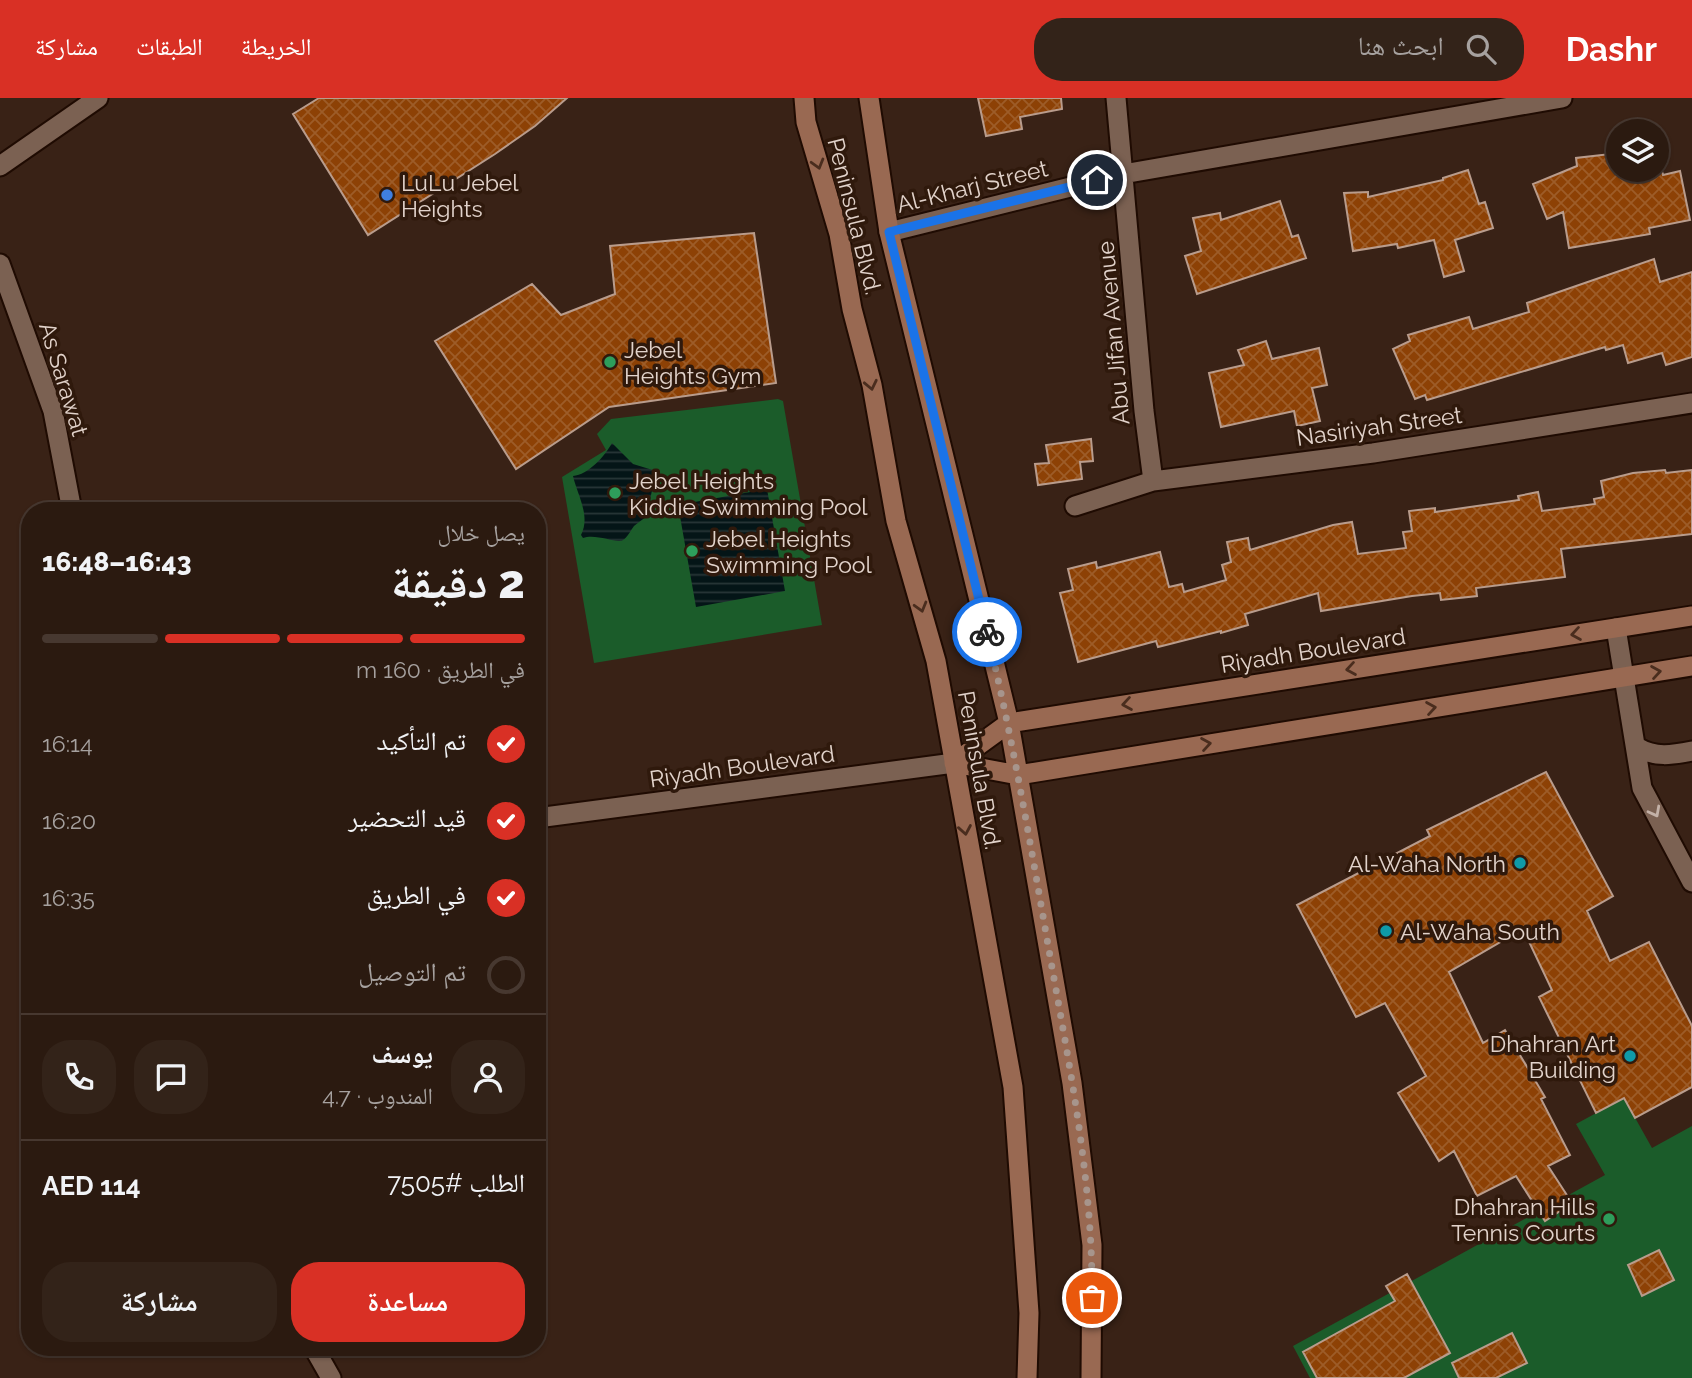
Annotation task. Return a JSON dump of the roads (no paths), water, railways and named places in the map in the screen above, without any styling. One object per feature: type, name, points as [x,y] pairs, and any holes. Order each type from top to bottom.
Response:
[{"type":"main road","name":"Peninsula Blvd.","points":[[804,98],[806,122],[838,234],[852,309],[872,384],[896,522],[936,661],[1013,1087],[1029,1313],[1027,1378]]},
{"type":"main road","name":"Peninsula Blvd.","points":[[869,98],[889,232],[1009,723],[1072,1083],[1091,1232],[1091,1378]]},
{"type":"main road","name":"Riyadh Boulevard","points":[[954,763],[1009,723],[1692,616]]},
{"type":"main road","name":"Riyadh Boulevard","points":[[954,763],[1018,775],[1692,666]]},
{"type":"street","points":[[0,166],[98,98]]},
{"type":"street","name":"Abu Jifan Avenue","points":[[1116,98],[1144,411],[1153,481]]},
{"type":"street","name":"Al-Kharj Street","points":[[889,232],[1123,174],[1450,108],[1562,98]]},
{"type":"street","name":"As Sarawat","points":[[0,264],[53,411],[70,502]]},
{"type":"street","name":"Nasiriyah Street","points":[[1074,506],[1153,481],[1373,453],[1692,403]]},
{"type":"street","points":[[1616,628],[1642,788],[1692,883]]},
{"type":"street","points":[[1637,747],[1648,754],[1670,755],[1692,751]]},
{"type":"street","name":"Riyadh Boulevard","points":[[546,817],[954,763]]},
{"type":"street","points":[[319,1356],[331,1378]]},
{"type":"place","name":"LuLu Jebel Heights","points":[[387,195]]},
{"type":"place","name":"Jebel Heights Gym","points":[[610,362]]},
{"type":"place","name":"Jebel Heights Kiddie Swimming Pool","points":[[615,493]]},
{"type":"place","name":"Jebel Heights Swimming Pool","points":[[692,551]]},
{"type":"place","name":"Al-Waha North","points":[[1520,863]]},
{"type":"place","name":"Al-Waha South","points":[[1386,931]]},
{"type":"place","name":"Dhahran Art Building","points":[[1630,1056]]},
{"type":"place","name":"Dhahran Hills Tennis Courts","points":[[1609,1219]]}]
